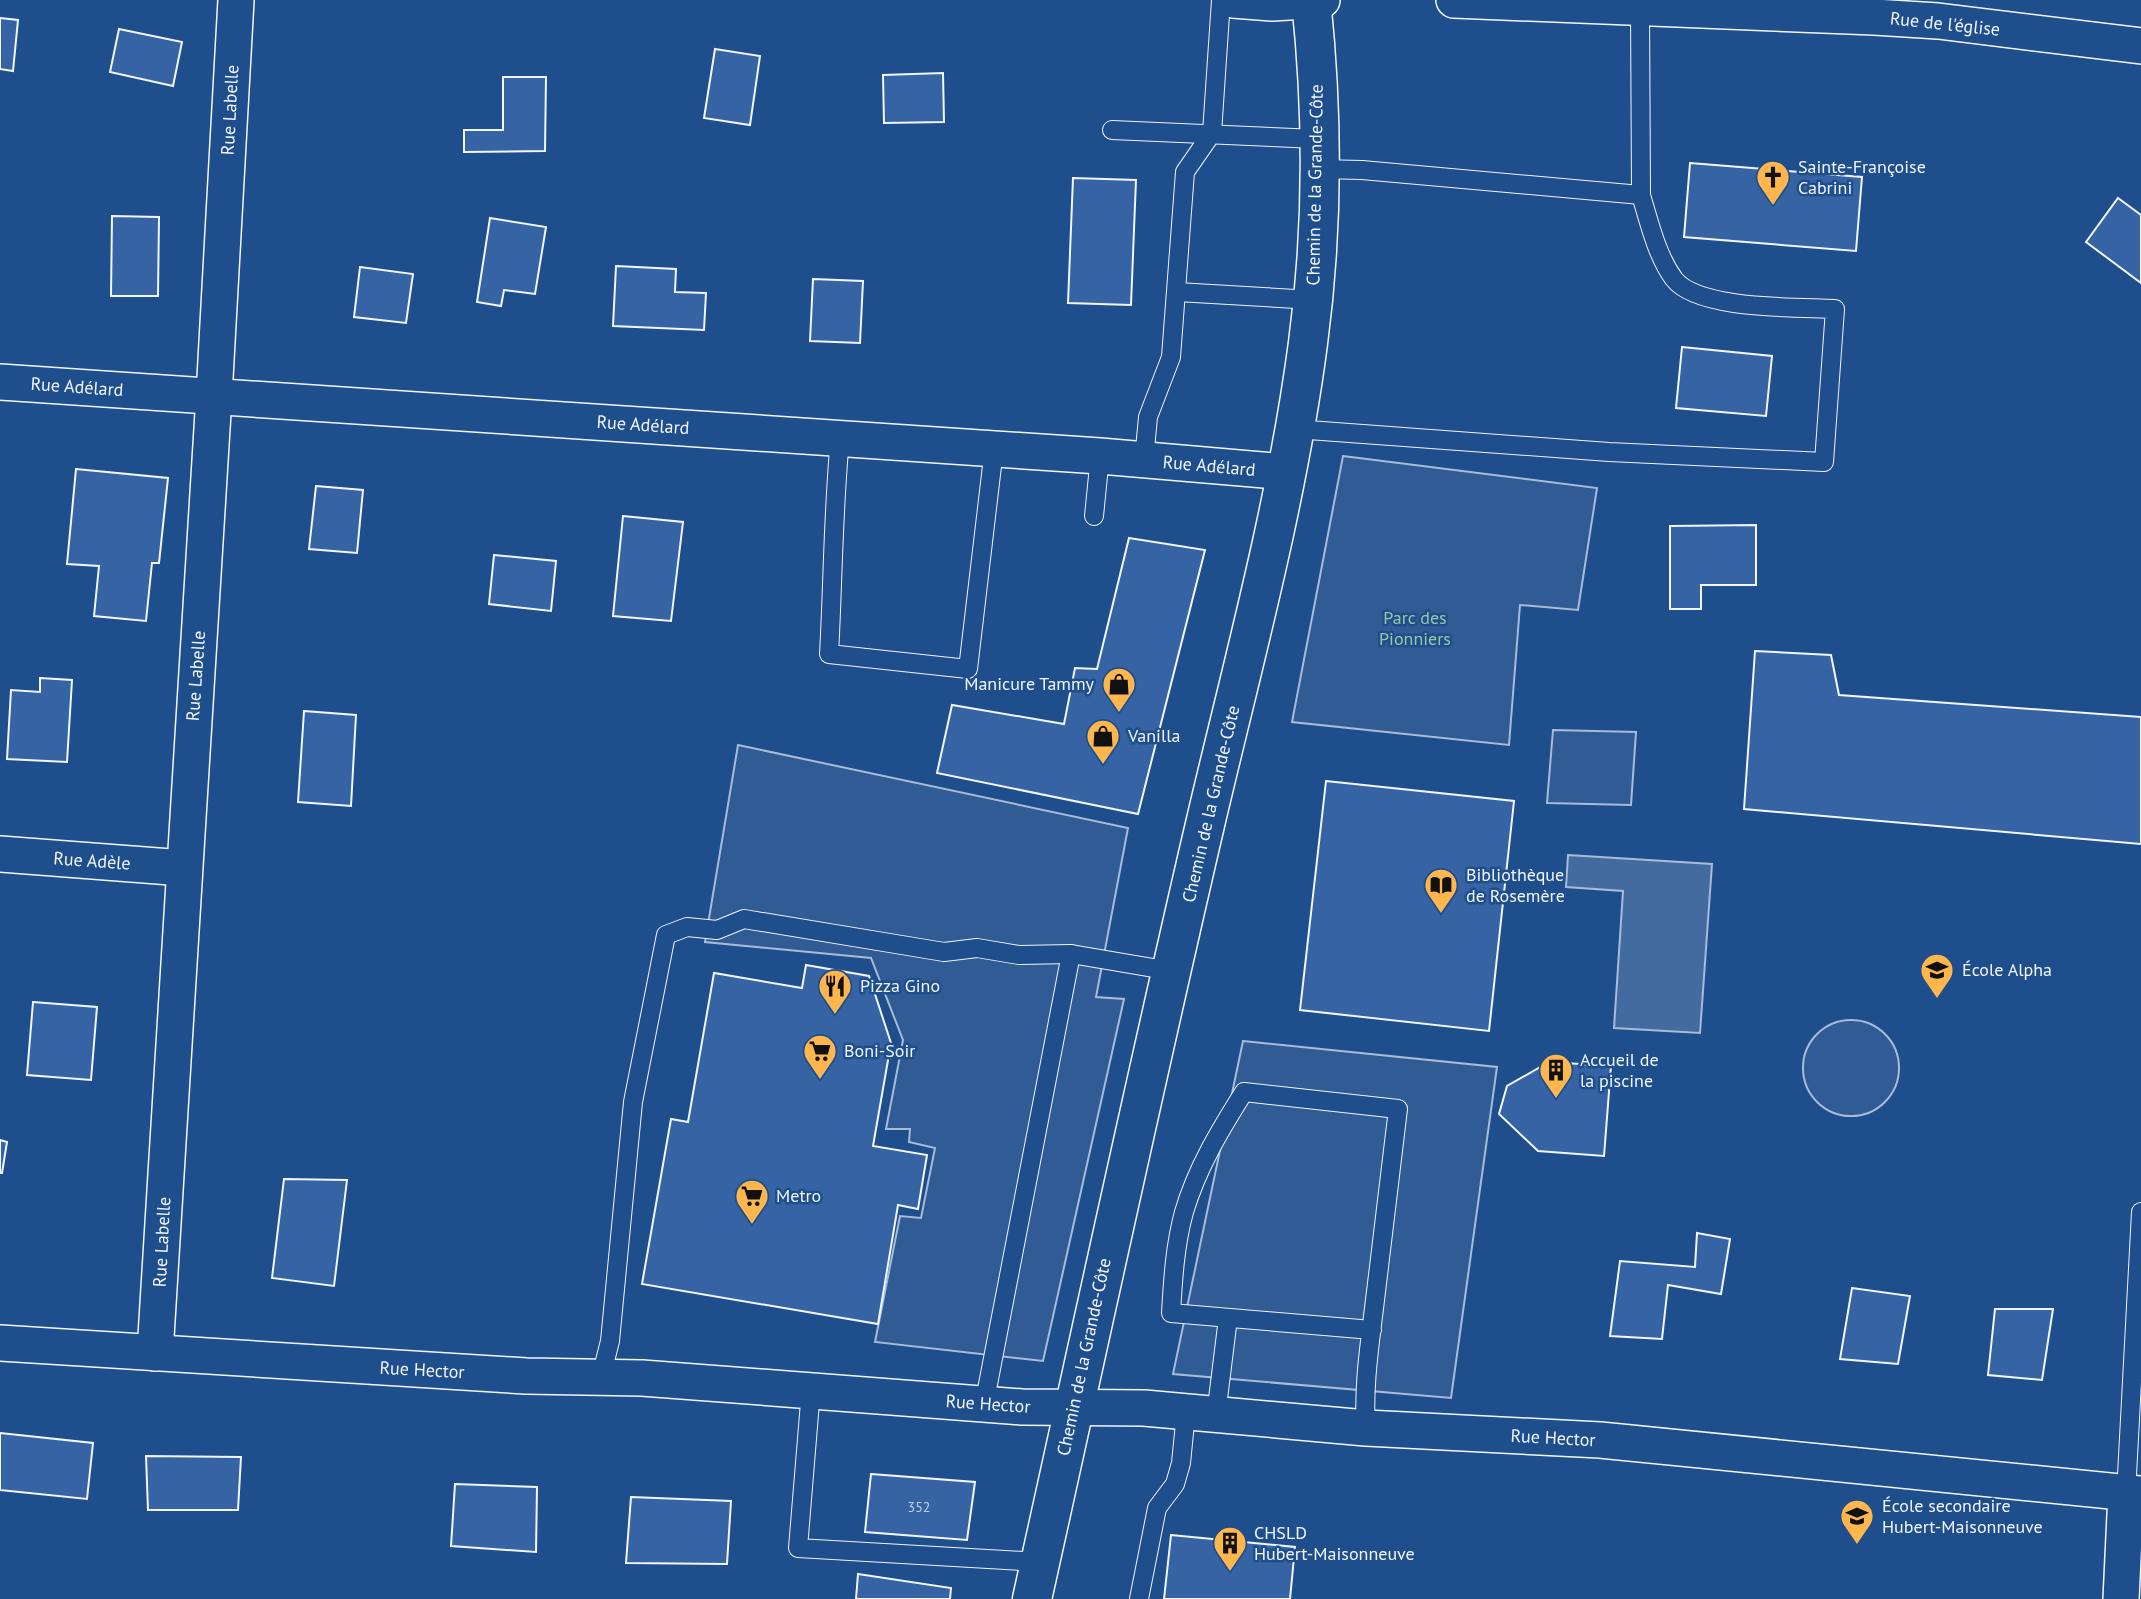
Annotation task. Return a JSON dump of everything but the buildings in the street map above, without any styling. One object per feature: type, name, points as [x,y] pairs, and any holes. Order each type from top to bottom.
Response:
[{"type":"main road","name":"Chemin de la Grande-Côte","points":[[1031,1599],[1171,971],[1258,604],[1295,429],[1317,253],[1318,154],[1311,0]]},
{"type":"street","name":"Rue Labelle","points":[[155,1353],[236,0]]},
{"type":"street","points":[[1233,0],[1322,0]]},
{"type":"street","name":"Rue de l'église","points":[[1470,0],[1938,21],[2141,46]]},
{"type":"street","name":"Rue Adélard","points":[[0,382],[1100,456],[1286,472]]},
{"type":"street","name":"Rue Adèle","points":[[0,854],[184,868]]},
{"type":"street","name":"Rue Hector","points":[[0,1343],[512,1376],[601,1377],[811,1390],[984,1405],[1144,1408],[1366,1428],[1600,1440],[2134,1494]]},
{"type":"street","points":[[2121,1599],[2134,1494]]},
{"type":"lane","points":[[1144,460],[1148,417],[1171,357],[1185,172],[1212,133],[1221,0]]},
{"type":"lane","points":[[1295,429],[1609,452],[1824,462],[1835,309],[1718,302],[1681,286],[1662,257],[1641,195],[1640,6]]},
{"type":"lane","points":[[1112,130],[1212,133],[1318,154],[1362,170],[1641,195]]},
{"type":"lane","points":[[1177,292],[1313,300]]},
{"type":"lane","points":[[840,439],[835,490],[836,532],[829,654],[968,668],[994,449]]},
{"type":"lane","points":[[1094,516],[1100,456]]},
{"type":"lane","points":[[601,1377],[610,1341],[633,1102],[666,935],[687,927],[717,930],[744,919],[944,952],[977,948],[1018,955],[1071,954],[1171,971]]},
{"type":"lane","points":[[984,1405],[1071,954]]},
{"type":"lane","points":[[1366,1428],[1364,1398],[1372,1330],[1398,1109],[1244,1092],[1202,1165],[1184,1212],[1174,1269],[1171,1313],[1372,1330]]},
{"type":"lane","points":[[2134,1494],[2141,1212]]},
{"type":"lane","points":[[1139,1599],[1157,1508],[1175,1485],[1181,1462],[1201,1414],[1228,1318]]},
{"type":"lane","points":[[811,1390],[798,1548],[1040,1562]]},
{"type":"shaded area","name":"Parc des Pionniers","points":[[1343,456],[1597,488],[1578,610],[1520,605],[1509,745],[1292,722]]},
{"type":"shaded area","points":[[1553,730],[1636,732],[1631,805],[1547,803]]},
{"type":"shaded area","points":[[738,745],[1128,828],[1096,997],[1124,999],[1043,1361],[875,1342],[900,1216],[921,1218],[935,1148],[909,1142],[910,1129],[886,1129],[903,1040],[871,958],[705,942]]},
{"type":"shaded area","points":[[1568,855],[1712,864],[1700,1033],[1614,1028],[1623,891],[1566,887]]},
{"type":"shaded area","points":[[1851,1020],[1869,1023],[1885,1034],[1896,1050],[1899,1068],[1896,1086],[1885,1102],[1869,1113],[1851,1116],[1833,1113],[1817,1102],[1806,1086],[1803,1068],[1806,1050],[1817,1034],[1833,1023]]},
{"type":"shaded area","points":[[1243,1041],[1497,1067],[1451,1398],[1173,1374]]},
{"type":"place","name":"Sainte-Françoise Cabrini","points":[[1773,207]]},
{"type":"place","name":"Manicure Tammy","points":[[1119,714]]},
{"type":"place","name":"Vanilla","points":[[1103,766]]},
{"type":"place","name":"Bibliothèque de Rosemère","points":[[1441,915]]},
{"type":"place","name":"École Alpha","points":[[1937,1000]]},
{"type":"place","name":"Pizza Gino","points":[[835,1016]]},
{"type":"place","name":"Boni-Soir","points":[[820,1081]]},
{"type":"place","name":"Accueil de la piscine","points":[[1556,1100]]},
{"type":"place","name":"Metro","points":[[752,1226]]},
{"type":"place","name":"École secondaire Hubert-Maisonneuve","points":[[1857,1546]]},
{"type":"place","name":"CHSLD Hubert-Maisonneuve","points":[[1230,1573]]}]
